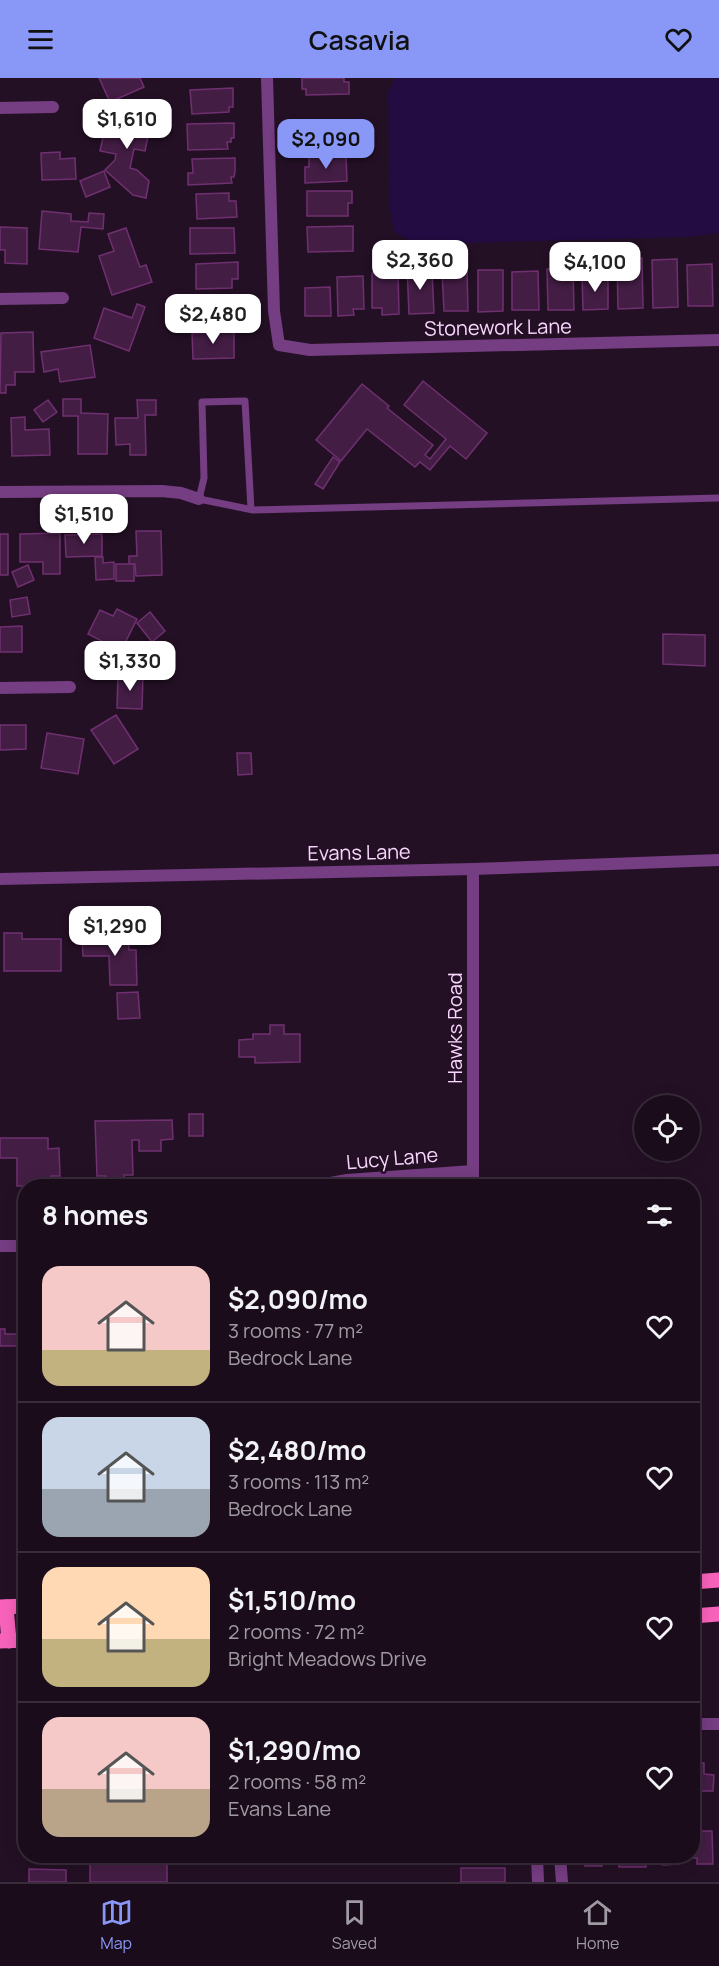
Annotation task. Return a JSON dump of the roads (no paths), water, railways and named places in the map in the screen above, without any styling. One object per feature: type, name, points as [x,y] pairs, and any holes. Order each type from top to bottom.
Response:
[{"type":"main road","points":[[700,1581],[719,1580]]},
{"type":"main road","points":[[5,1641],[3,1607],[18,1606]]},
{"type":"main road","points":[[700,1615],[719,1614]]},
{"type":"street","name":"Stonework Lane","points":[[267,78],[274,311],[279,345],[310,350],[719,340]]},
{"type":"street","points":[[0,108],[53,107]]},
{"type":"street","points":[[0,299],[63,298]]},
{"type":"street","points":[[0,492],[162,491],[181,493],[199,499]]},
{"type":"street","points":[[0,688],[70,687]]},
{"type":"street","name":"Evans Lane","points":[[0,879],[473,869],[719,860]]},
{"type":"street","name":"Hawks Road","points":[[473,869],[473,1179]]},
{"type":"street","name":"Lucy Lane","points":[[361,1179],[473,1171]]},
{"type":"street","points":[[0,1246],[18,1246]]},
{"type":"street","points":[[700,1724],[719,1724]]},
{"type":"street","points":[[537,1863],[538,1882]]},
{"type":"street","points":[[561,1863],[562,1882]]},
{"type":"lane","points":[[251,509],[245,401],[202,402],[204,478],[199,499],[251,509],[719,498]]}]
